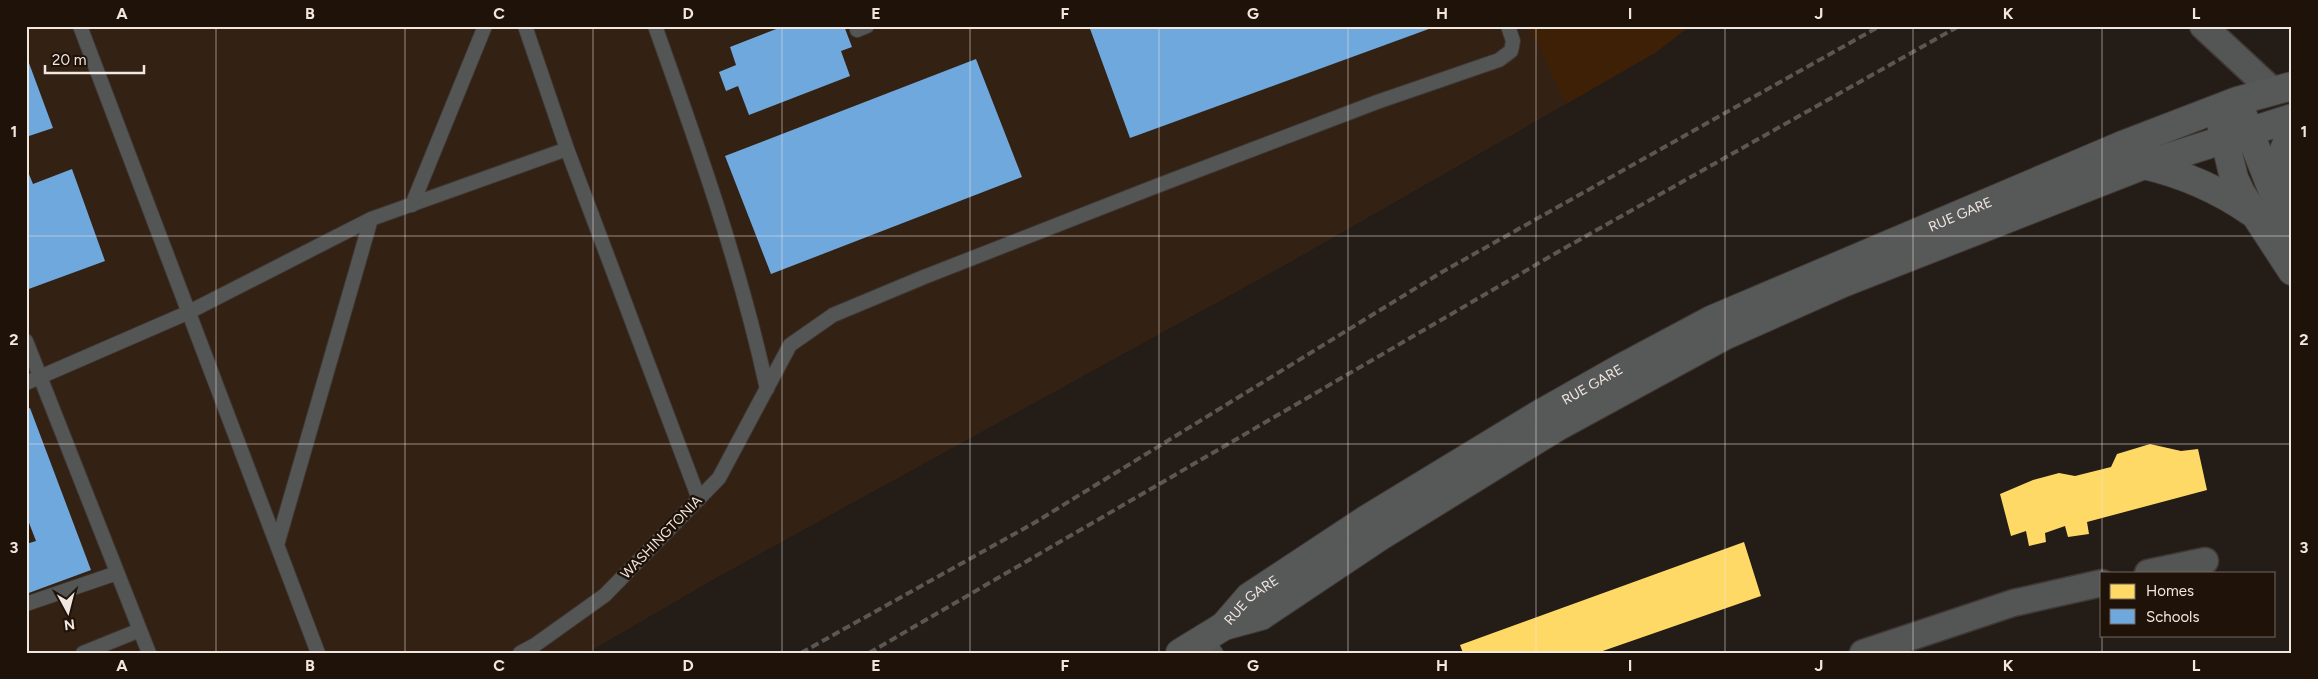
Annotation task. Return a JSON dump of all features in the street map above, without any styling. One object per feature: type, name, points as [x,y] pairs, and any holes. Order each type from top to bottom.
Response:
[{"type":"main road","name":"RUE GARE","points":[[1215,639],[1249,597],[1367,519],[1538,415],[1711,320],[2125,144],[2227,105],[2282,89]]},
{"type":"main road","points":[[2227,105],[2249,130],[2292,240]]},
{"type":"main road","points":[[2227,105],[2223,138],[2234,178],[2255,215],[2292,271]]},
{"type":"main road","name":"RUE GARE","points":[[1215,639],[1261,616],[1379,537],[1557,427],[1724,336],[1843,283],[2144,165],[2223,138],[2292,118]]},
{"type":"main road","points":[[2276,197],[2282,155],[2292,129]]},
{"type":"main road","points":[[2144,165],[2168,170],[2206,185],[2255,215]]},
{"type":"main road","points":[[1180,653],[1215,639]]},
{"type":"street","points":[[2203,26],[2282,89]]},
{"type":"street","points":[[2152,572],[2205,560]]},
{"type":"street","points":[[1863,653],[2013,603],[2100,583]]},
{"type":"lane","points":[[80,26],[187,313],[318,653]]},
{"type":"lane","points":[[412,205],[485,26]]},
{"type":"lane","points":[[525,26],[567,149],[699,499]]},
{"type":"lane","points":[[655,26],[728,234],[752,321],[767,389]]},
{"type":"lane","name":"WASHINGTONIA","points":[[520,653],[535,645],[605,595],[719,478],[790,345],[833,315],[924,277],[1172,180],[1376,102],[1499,60],[1511,51],[1513,41],[1508,26]]},
{"type":"lane","points":[[26,384],[187,313],[371,219],[567,149]]},
{"type":"lane","points":[[277,545],[371,219]]},
{"type":"lane","points":[[26,342],[149,653]]},
{"type":"lane","points":[[26,604],[117,573]]},
{"type":"lane","points":[[83,653],[140,630]]},
{"type":"shaded area","points":[[26,26],[1690,26],[1655,53],[1287,264],[716,578],[587,653],[26,653]]},
{"type":"shaded area","points":[[1529,26],[1690,26],[1655,53],[1566,104]]},
{"type":"building: Homes","points":[[2150,444],[2181,451],[2198,449],[2207,490],[2087,522],[2089,534],[2068,537],[2065,526],[2045,533],[2046,542],[2029,546],[2026,531],[2011,536],[2000,494],[2033,480],[2059,473],[2075,476],[2111,467],[2117,454]]},
{"type":"building: Homes","points":[[1744,542],[1761,596],[1597,653],[1463,653],[1460,645]]},
{"type":"building: Schools","points":[[784,26],[828,26],[829,29],[844,26],[852,47],[841,51],[850,76],[749,115],[738,86],[726,91],[719,72],[736,65],[730,47]]},
{"type":"building: Schools","points":[[1089,26],[1437,26],[1130,138]]},
{"type":"building: Schools","points":[[26,55],[53,128],[26,137]]},
{"type":"building: Schools","points":[[976,59],[1022,177],[771,274],[725,156]]},
{"type":"building: Schools","points":[[26,167],[33,184],[72,169],[105,261],[26,290]]},
{"type":"building: Schools","points":[[30,408],[91,570],[26,594],[26,544],[36,541],[26,515],[26,410]]},
{"type":"railway","points":[[801,653],[1034,523],[1442,272],[1880,26]]},
{"type":"railway","points":[[869,653],[1563,249],[1959,26]]}]
